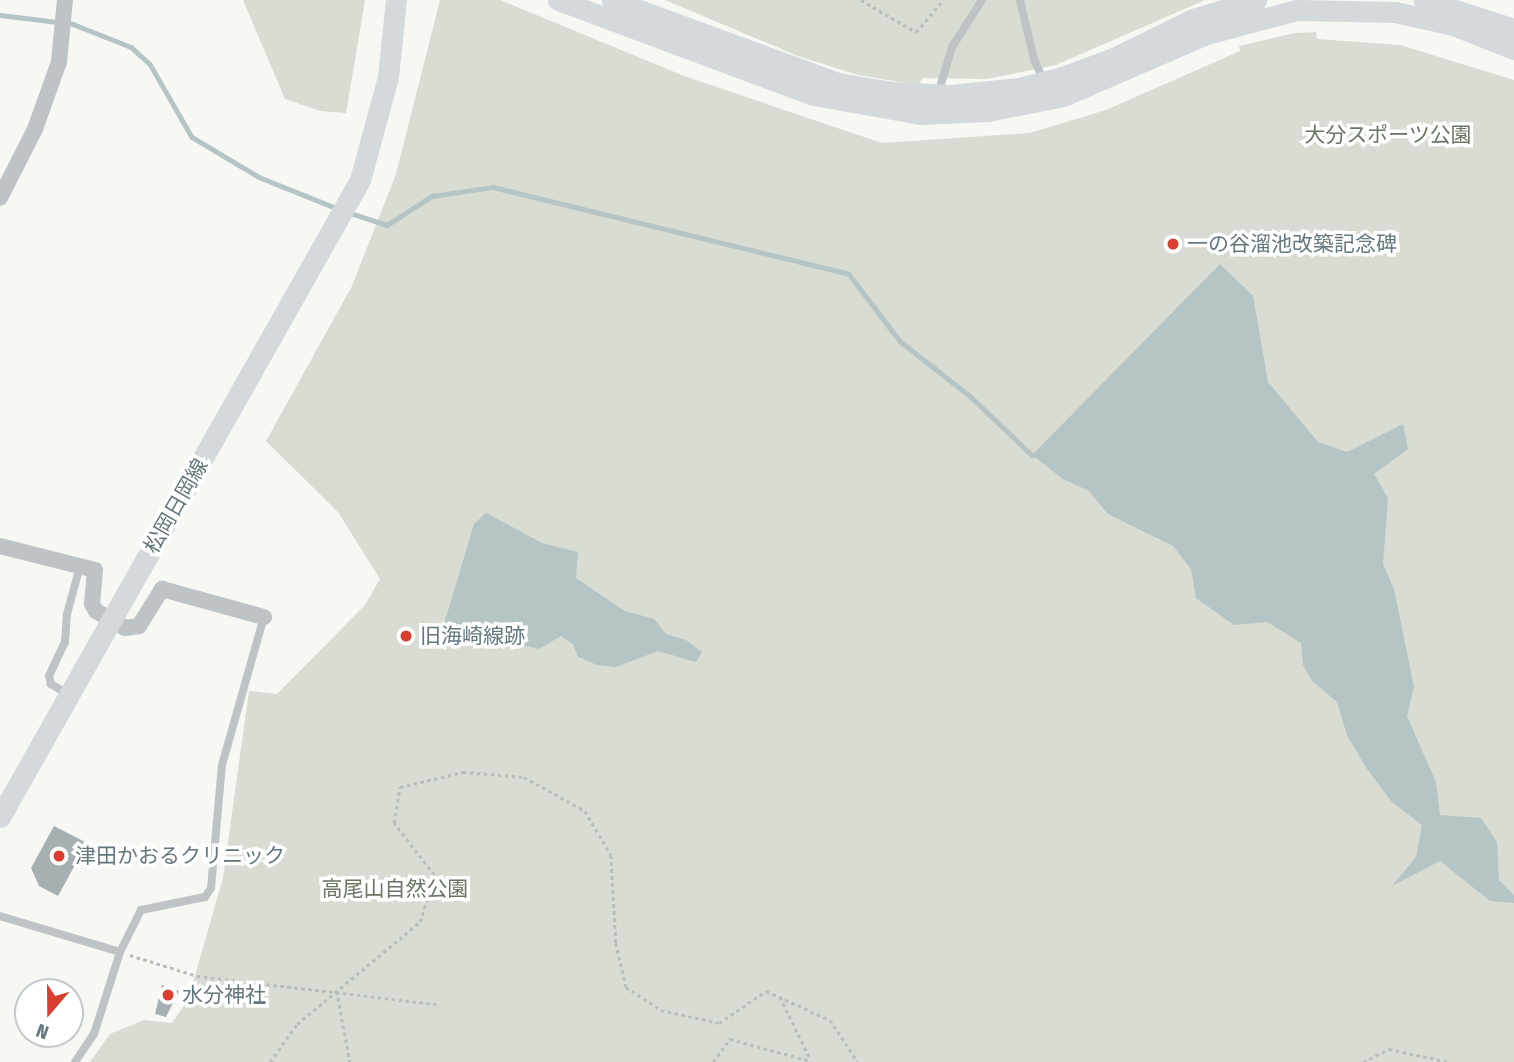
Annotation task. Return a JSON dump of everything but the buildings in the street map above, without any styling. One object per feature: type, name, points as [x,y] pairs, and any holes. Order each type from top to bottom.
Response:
[{"type":"street","points":[[0,198],[35,129],[59,62],[65,0]]},
{"type":"street","name":"松岡日岡線","points":[[382,0],[382,76]]},
{"type":"street","name":"松岡日岡線","points":[[0,817],[242,392],[350,194],[349,176],[382,76],[396,0]]},
{"type":"street","points":[[558,0],[814,95],[921,114],[988,111],[1063,96],[1216,30],[1297,10],[1395,12],[1453,25],[1514,49]]},
{"type":"street","points":[[612,0],[814,76],[872,90],[938,94],[988,92],[1044,82],[1105,62],[1193,19],[1256,0]]},
{"type":"street","points":[[1438,2],[1514,29]]},
{"type":"street","points":[[0,546],[95,570],[92,604],[110,620],[125,628],[139,626],[162,589],[264,617]]},
{"type":"lane","points":[[938,94],[951,47],[982,0]]},
{"type":"lane","points":[[1020,0],[1034,59],[1044,82]]},
{"type":"lane","points":[[68,694],[51,684],[49,676],[65,642],[67,614],[80,566]]},
{"type":"lane","points":[[75,1062],[94,1034],[120,952],[141,911],[185,905],[205,897],[211,888],[222,765],[264,617]]},
{"type":"lane","points":[[0,916],[120,952]]},
{"type":"path","points":[[861,0],[916,32],[943,0]]},
{"type":"path","points":[[270,1062],[297,1024],[421,922],[434,875],[394,823],[400,787],[463,772],[524,777],[585,811],[611,855],[616,943],[626,987],[661,1010],[719,1023],[766,991],[830,1020],[858,1062]]},
{"type":"path","points":[[120,952],[197,976],[436,1004]]},
{"type":"path","points":[[337,991],[350,1062]]},
{"type":"path","points":[[780,997],[812,1061]]},
{"type":"path","points":[[713,1062],[730,1040],[812,1061]]},
{"type":"path","points":[[1363,1062],[1389,1049],[1450,1062]]},
{"type":"green space","points":[[243,0],[365,0],[346,113],[320,111],[285,99]]},
{"type":"green space","points":[[440,0],[500,0],[684,76],[882,143],[1030,133],[1106,110],[1240,51],[1239,46],[1295,33],[1316,32],[1317,39],[1400,45],[1514,80],[1514,1062],[90,1062],[110,1034],[144,1020],[172,1023],[188,1000],[223,878],[249,691],[277,694],[365,605],[380,579],[338,512],[266,441],[352,286],[396,174]]},
{"type":"green space","points":[[665,0],[1205,0],[1056,65],[987,79],[923,78],[918,85],[858,75],[798,56]]},
{"type":"shaded area","points":[[1220,264],[1253,296],[1268,382],[1318,442],[1347,452],[1403,424],[1408,449],[1374,474],[1388,498],[1383,564],[1394,589],[1414,687],[1407,716],[1436,782],[1440,815],[1481,818],[1497,842],[1499,880],[1514,895],[1514,903],[1490,901],[1440,861],[1392,886],[1416,857],[1422,825],[1392,802],[1367,769],[1347,735],[1337,702],[1312,681],[1303,665],[1301,643],[1267,622],[1234,625],[1196,598],[1191,569],[1173,546],[1108,514],[1089,491],[1063,479],[1032,455]]},
{"type":"shaded area","points":[[486,513],[542,543],[578,552],[576,578],[625,611],[654,619],[666,634],[686,640],[702,652],[696,662],[658,651],[616,667],[597,665],[578,657],[573,644],[561,636],[539,649],[501,640],[490,648],[484,643],[475,646],[448,640],[442,631],[474,524]]},
{"type":"waterway","points":[[0,15],[73,24],[131,47],[150,64],[192,137],[259,177],[336,208]]},
{"type":"waterway","points":[[347,212],[387,225],[432,196],[493,187],[849,274],[900,341],[970,396],[1032,455]]},
{"type":"place","name":"一の谷溜池改築記念碑","points":[[1173,244]]},
{"type":"place","name":"旧海崎線跡","points":[[406,636]]},
{"type":"place","name":"津田かおるクリニック","points":[[59,856]]},
{"type":"place","name":"水分神社","points":[[168,995]]},
{"type":"park label","name":"大分スポーツ公園","points":[[1388,135]]},
{"type":"park label","name":"高尾山自然公園","points":[[395,889]]}]
